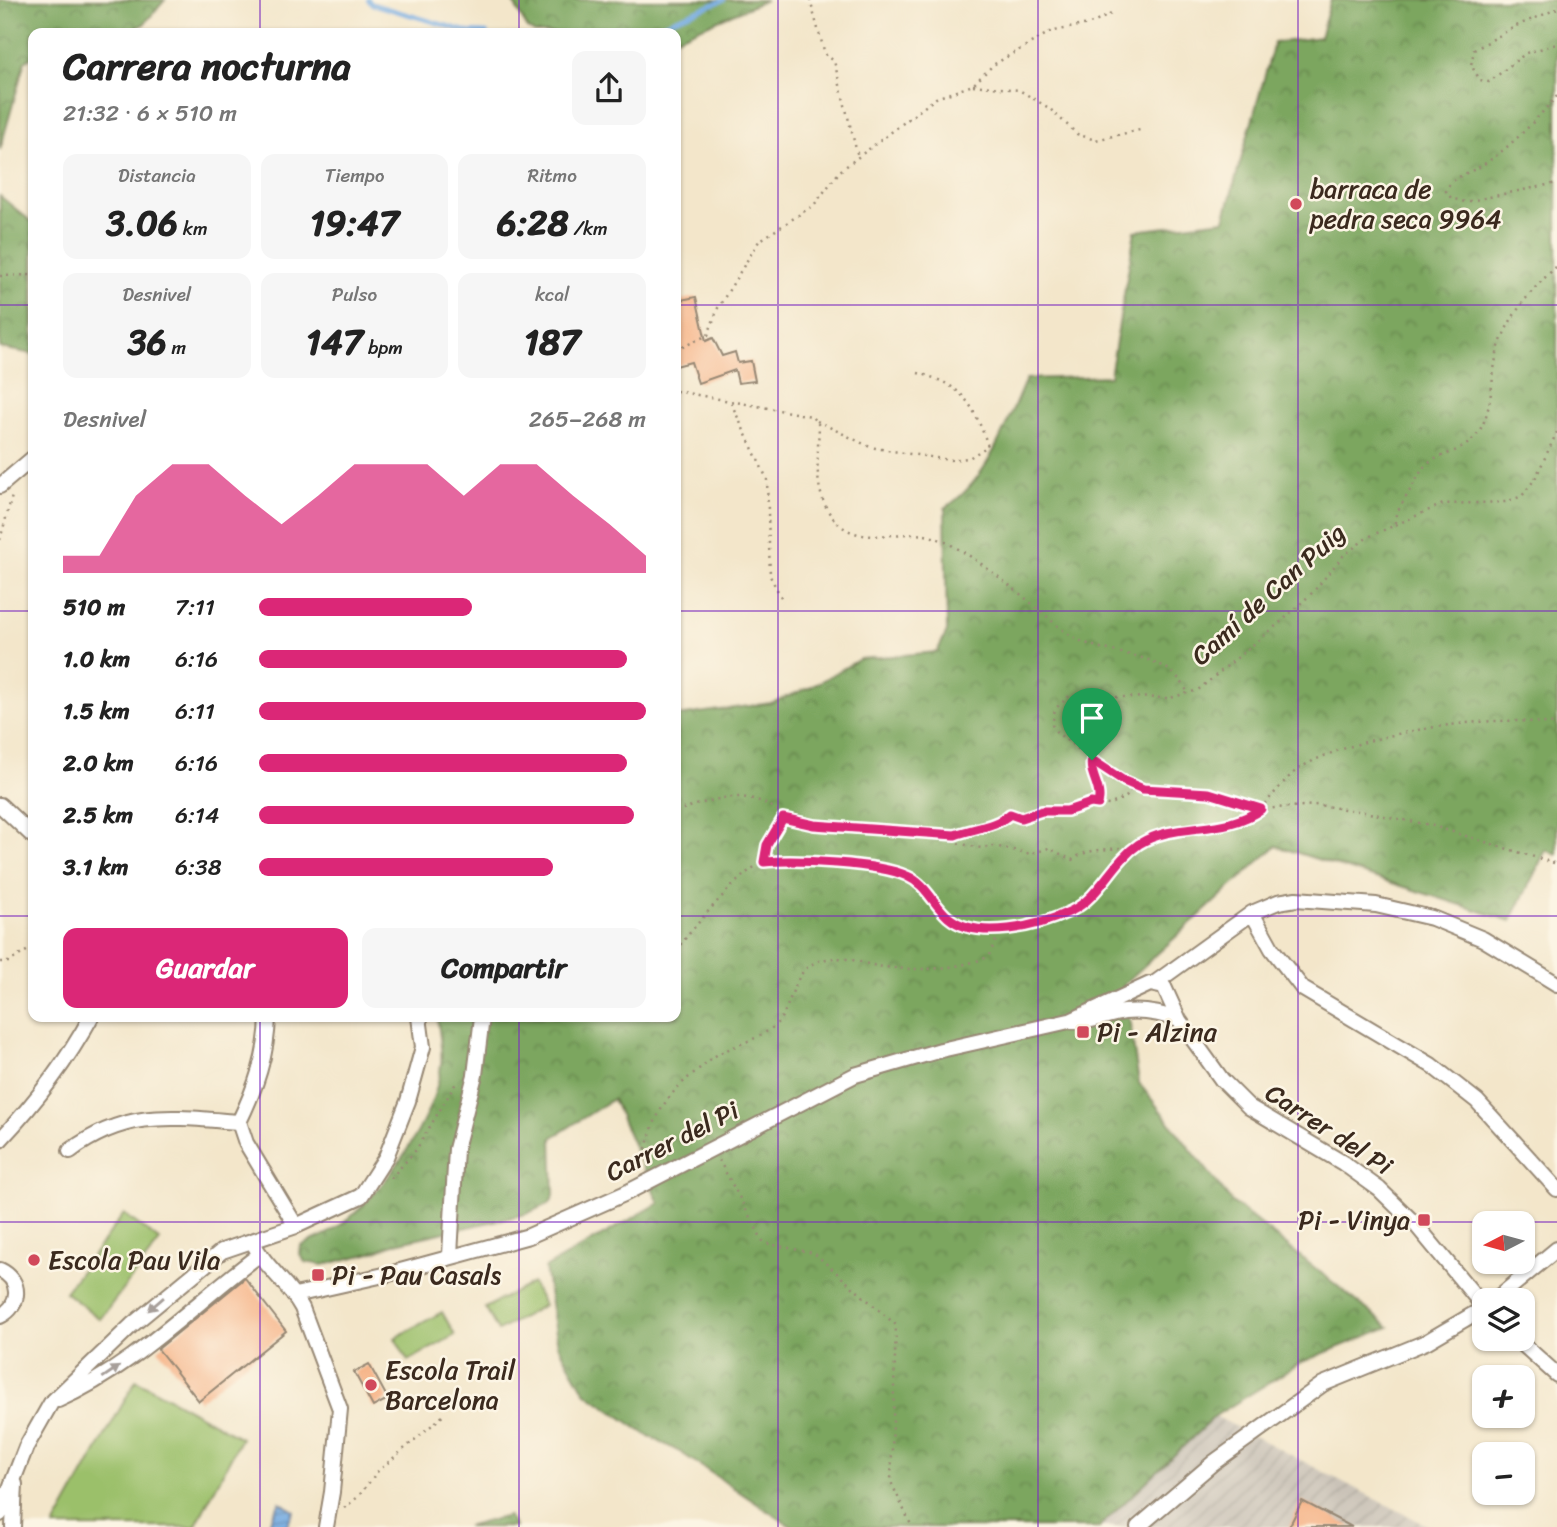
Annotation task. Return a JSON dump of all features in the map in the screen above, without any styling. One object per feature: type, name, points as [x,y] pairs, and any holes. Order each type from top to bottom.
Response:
[{"type":"street","points":[[7,489],[28,464]]},
{"type":"street","points":[[0,805],[28,831]]},
{"type":"street","name":"Carrer del Pi","points":[[295,1295],[393,1273],[551,1227],[828,1088],[876,1068],[1069,1021],[1181,967],[1252,913],[1278,902],[1296,899],[1376,905],[1405,911],[1483,939],[1557,984]]},
{"type":"street","points":[[1252,913],[1272,949],[1303,989],[1431,1065],[1477,1101],[1557,1189]]},
{"type":"street","points":[[1168,996],[1164,987],[1150,984],[1140,998],[1143,1006],[1153,1012],[1164,1008],[1168,996],[1172,979],[1181,967]]},
{"type":"street","name":"Carrer del Pi","points":[[1168,996],[1180,1020],[1222,1080],[1249,1107],[1343,1163],[1379,1189],[1418,1226],[1472,1293]]},
{"type":"street","name":"Carrer del Pi","points":[[1069,1021],[1080,1023],[1123,1012],[1153,1012],[1180,1020]]},
{"type":"street","points":[[0,1140],[33,1105],[68,1059],[88,1022]]},
{"type":"street","points":[[268,1022],[267,1044],[256,1086],[239,1122],[246,1143],[296,1226]]},
{"type":"street","points":[[51,1403],[90,1386],[132,1358],[256,1248],[363,1193],[386,1157],[408,1101],[423,1047],[420,1022]]},
{"type":"street","points":[[450,1255],[456,1149],[475,1075],[481,1022]]},
{"type":"street","points":[[70,1151],[91,1135],[118,1124],[156,1118],[239,1122]]},
{"type":"street","points":[[0,1514],[26,1447],[51,1403],[132,1325],[212,1257],[232,1247],[256,1248],[295,1295],[340,1409],[326,1524]]},
{"type":"street","points":[[1510,1288],[1557,1249]]},
{"type":"street","points":[[0,1270],[12,1279],[17,1293],[12,1307],[0,1316]]},
{"type":"street","points":[[1138,1527],[1213,1463],[1323,1384],[1426,1342],[1472,1315]]},
{"type":"street","points":[[1530,1351],[1557,1375]]},
{"type":"street","points":[[13,1527],[15,1475]]},
{"type":"path","points":[[810,0],[825,54],[834,61],[858,157]]},
{"type":"path","points":[[1557,9],[1486,42],[1474,50],[1471,65],[1480,80],[1489,82],[1526,53],[1557,44]]},
{"type":"path","points":[[974,85],[993,65],[1050,32],[1093,23],[1115,12]]},
{"type":"path","points":[[681,348],[708,335],[718,308],[759,241],[814,205],[840,171],[936,98],[974,85],[1020,90],[1049,108],[1077,134],[1095,140],[1140,130]]},
{"type":"path","points":[[1557,96],[1518,138],[1451,183],[1446,191],[1451,198],[1465,202],[1557,183]]},
{"type":"path","points":[[1395,523],[1396,514],[1423,467],[1429,461],[1465,446],[1482,426],[1504,335],[1536,286],[1557,266]]},
{"type":"path","points":[[0,276],[28,275]]},
{"type":"path","points":[[681,392],[731,403],[800,412],[870,447],[915,455],[969,458],[988,446],[959,389],[945,380],[918,373]]},
{"type":"path","points":[[731,403],[767,479],[770,576],[783,601]]},
{"type":"path","points":[[817,421],[816,452],[820,489],[829,512],[839,524],[857,534],[876,536],[916,533],[950,545],[978,563],[1067,633],[1099,648],[1164,666],[1183,681],[1188,694]]},
{"type":"path","name":"Camí de Can Puig","points":[[1261,809],[1209,793],[1154,791],[1134,785],[1092,760],[1057,733],[1052,725],[1060,701],[1069,696],[1151,698],[1188,694],[1205,685],[1283,620],[1313,592],[1343,556],[1368,537],[1443,504],[1514,501],[1535,479],[1557,432]]},
{"type":"path","points":[[0,540],[7,489]]},
{"type":"path","points":[[1261,809],[1282,783],[1305,765],[1390,736],[1501,720],[1557,724]]},
{"type":"path","points":[[1092,760],[1090,766],[1099,786],[1098,804]]},
{"type":"path","points":[[681,809],[704,800],[738,797],[778,810],[783,818],[814,825],[900,830],[946,836],[999,823],[1010,814],[1021,818],[1042,811],[1067,811],[1091,803],[1109,804],[1126,797],[1134,785]]},
{"type":"path","points":[[946,836],[957,843],[981,848],[994,846],[1031,854],[1049,848],[1072,860],[1084,850],[1118,850],[1186,830],[1223,827],[1261,809],[1318,805],[1430,825],[1557,864]]},
{"type":"path","points":[[764,862],[767,845],[783,818]]},
{"type":"path","points":[[681,944],[717,902],[764,862],[799,860],[899,873],[918,883],[956,923],[977,929],[1002,928],[1050,918],[1080,905],[1140,844]]},
{"type":"path","points":[[644,1156],[653,1122],[671,1092],[718,1054],[748,1042],[775,1026],[797,978],[816,962],[847,957],[881,967],[941,970],[966,966],[988,957],[1002,928]]},
{"type":"path","points":[[0,962],[9,962],[28,950]]},
{"type":"path","points":[[363,1193],[391,1179],[416,1150],[461,1076]]},
{"type":"path","points":[[712,1148],[764,1243],[814,1253],[897,1325],[891,1482],[912,1527]]},
{"type":"path","points":[[326,1524],[358,1497],[377,1472],[446,1413]]},
{"type":"shaded area","points":[[1215,1416],[1430,1527],[1099,1527]]},
{"type":"green space","points":[[0,0],[165,0],[144,24],[136,28],[28,28],[28,60],[25,61],[0,150]]},
{"type":"green space","points":[[512,0],[766,0],[681,36],[681,28],[527,28]]},
{"type":"green space","points":[[1331,0],[1557,0],[1557,855],[1546,850],[1511,921],[1276,846],[1124,984],[1139,1083],[1232,1202],[1389,1327],[1302,1362],[1215,1416],[1099,1527],[792,1527],[680,1452],[645,1434],[585,1392],[558,1345],[545,1268],[659,1203],[613,1099],[552,1138],[554,1195],[550,1203],[526,1214],[396,1243],[371,1253],[323,1265],[305,1262],[300,1254],[301,1246],[331,1231],[353,1215],[387,1178],[417,1133],[437,1087],[441,1065],[438,1022],[681,1022],[681,715],[771,703],[809,688],[860,659],[937,652],[947,632],[945,508],[960,496],[984,467],[1003,433],[1026,379],[1110,376],[1135,231],[1224,220],[1274,43],[1320,37]]},
{"type":"green space","points":[[0,196],[28,219],[28,353],[0,348]]},
{"type":"green space","points":[[124,1214],[160,1241],[100,1319],[65,1292]]},
{"type":"green space","points":[[532,1283],[544,1305],[498,1331],[485,1308]]},
{"type":"green space","points":[[442,1312],[455,1335],[408,1361],[395,1338]]},
{"type":"green space","points":[[136,1380],[241,1438],[195,1527],[54,1527]]},
{"type":"green space","points":[[508,1516],[515,1527],[466,1527]]},
{"type":"water","points":[[280,1502],[294,1511],[286,1527],[267,1527]]},
{"type":"building","points":[[696,297],[706,341],[713,338],[722,356],[735,352],[738,363],[751,361],[755,381],[738,383],[735,370],[698,383],[691,362],[681,365],[681,300]]},
{"type":"building","points":[[245,1278],[286,1331],[199,1401],[158,1349]]},
{"type":"building","name":"Escola Trail Barcelona","points":[[369,1364],[388,1399],[373,1407],[354,1372]]},
{"type":"building","points":[[1302,1501],[1352,1527],[1289,1527]]},
{"type":"waterway","points":[[368,0],[372,4],[454,28]]},
{"type":"waterway","points":[[653,28],[724,0]]},
{"type":"place","name":"barraca de pedra seca 9964","points":[[1296,204]]},
{"type":"place","name":"Pi - Alzina","points":[[1083,1032]]},
{"type":"place","name":"Pi - Vinya","points":[[1424,1220]]},
{"type":"place","name":"Escola Pau Vila","points":[[34,1260]]},
{"type":"place","name":"Pi - Pau Casals","points":[[318,1275]]},
{"type":"place","name":"Escola Trail Barcelona","points":[[371,1385]]},
{"type":"route","points":[[1092,760],[1124,781],[1143,789],[1209,793],[1261,809],[1243,820],[1223,827],[1161,835],[1140,844],[1090,898],[1080,905],[1050,918],[1002,928],[977,929],[956,923],[918,883],[899,873],[791,860],[764,862],[764,851],[783,818],[814,825],[916,831],[946,836],[999,823],[1010,814],[1021,818],[1042,811],[1067,811],[1091,803],[1098,804],[1099,786],[1090,766],[1092,760]]}]
